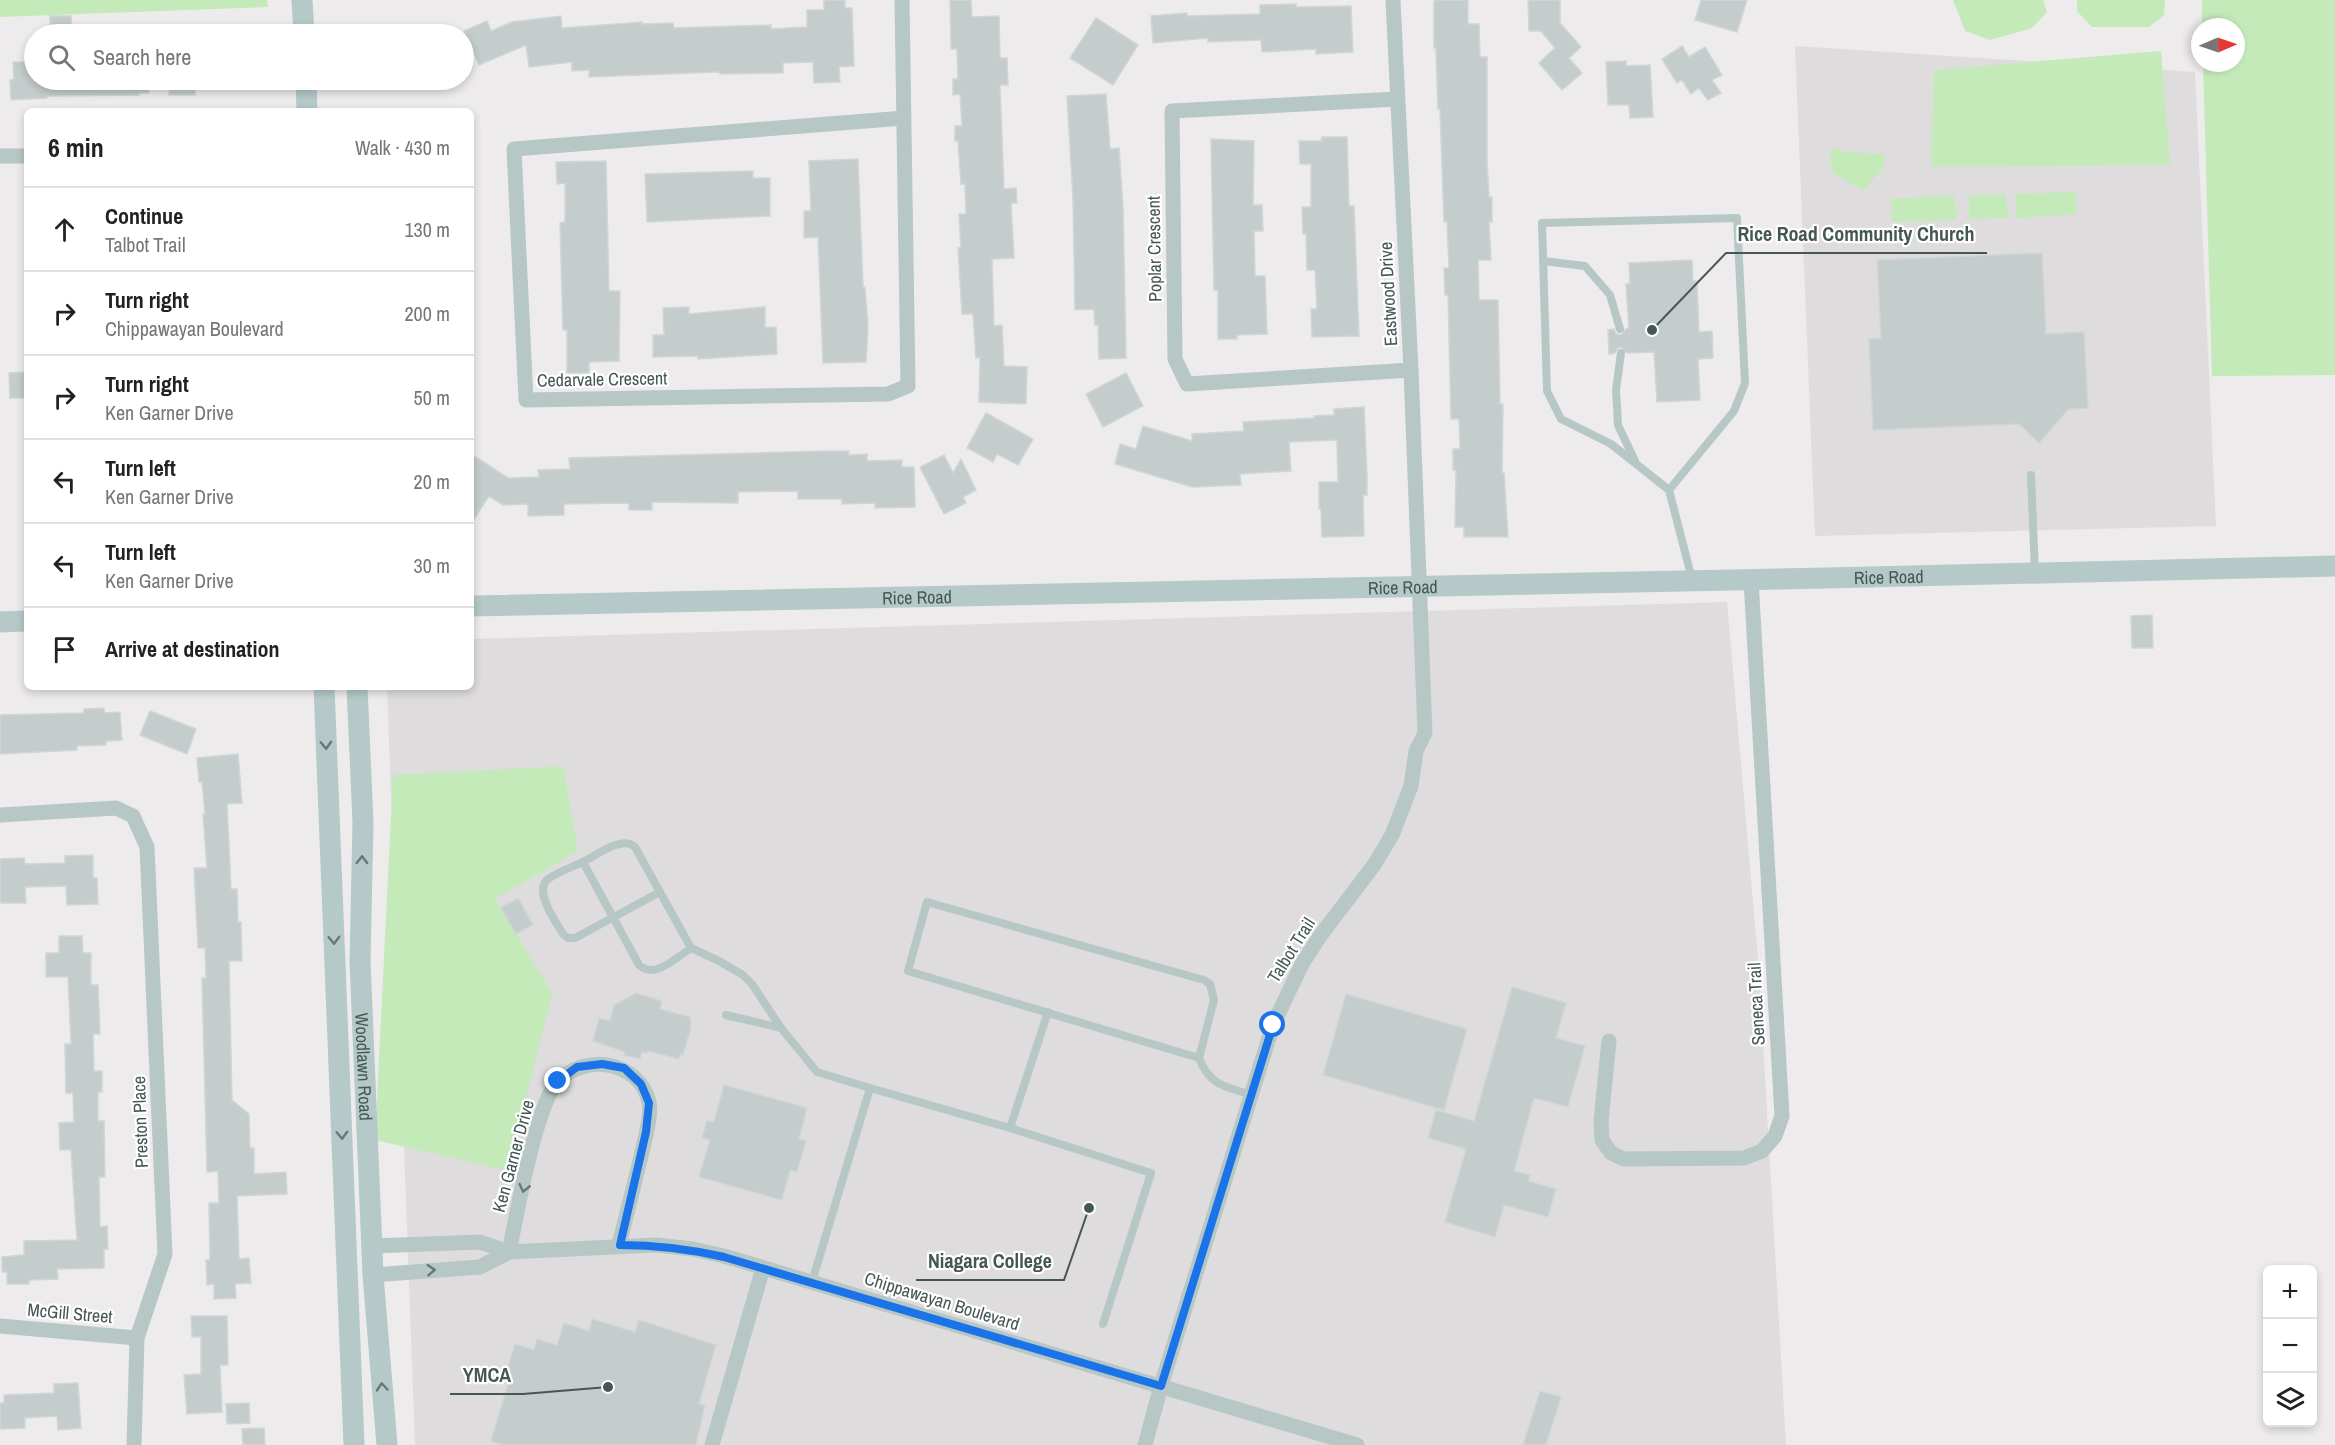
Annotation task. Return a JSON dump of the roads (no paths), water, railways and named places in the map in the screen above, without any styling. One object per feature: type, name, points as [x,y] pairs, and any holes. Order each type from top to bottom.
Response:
[{"type":"street","points":[[302,0],[303,24]]},
{"type":"street","name":"Cedarvale Crescent","points":[[902,0],[904,118],[908,386],[888,394],[526,400],[514,149],[904,118]]},
{"type":"street","name":"Eastwood Drive","points":[[1393,0],[1412,370],[1419,586]]},
{"type":"street","points":[[306,90],[307,108]]},
{"type":"street","name":"Poplar Crescent","points":[[1397,99],[1172,111],[1175,359],[1187,384],[1412,370]]},
{"type":"street","points":[[0,156],[24,156]]},
{"type":"street","name":"Rice Road","points":[[474,606],[2335,566]]},
{"type":"street","name":"Seneca Trail","points":[[1609,1041],[1600,1121],[1602,1140],[1611,1153],[1624,1160],[1744,1158],[1762,1151],[1775,1136],[1782,1116],[1750,580]]},
{"type":"street","name":"Talbot Trail","points":[[1145,1445],[1269,1035],[1286,994],[1320,936],[1383,851],[1406,803],[1416,751],[1425,733],[1419,586]]},
{"type":"street","points":[[0,622],[24,621]]},
{"type":"street","name":"Woodlawn Road","points":[[324,690],[354,1445]]},
{"type":"street","name":"Woodlawn Road","points":[[357,690],[363,823],[360,961],[373,1275],[387,1445]]},
{"type":"street","name":"Preston Place","points":[[0,815],[116,808],[133,816],[147,847],[165,1254],[137,1338],[134,1445]]},
{"type":"street","name":"Ken Garner Drive","points":[[509,1252],[536,1134],[547,1102],[558,1081],[577,1067],[602,1064],[624,1068],[641,1084],[649,1103],[646,1132],[620,1245]]},
{"type":"street","name":"Chippawayan Boulevard","points":[[372,1246],[480,1242],[509,1252],[620,1245],[656,1245],[693,1250],[812,1282],[1357,1445]]},
{"type":"street","name":"Chippawayan Boulevard","points":[[373,1275],[480,1267],[509,1252]]},
{"type":"street","points":[[712,1445],[764,1268]]},
{"type":"street","name":"McGill Street","points":[[0,1326],[137,1338]]},
{"type":"lane","points":[[1670,490],[1734,411],[1745,383],[1737,218],[1542,224],[1547,391],[1561,419],[1611,444],[1670,490],[1693,581]]},
{"type":"lane","points":[[1543,261],[1585,266],[1610,295],[1620,329]]},
{"type":"lane","points":[[1621,353],[1616,390],[1618,425],[1636,464]]},
{"type":"lane","points":[[2031,475],[2035,573]]},
{"type":"lane","points":[[660,892],[590,931],[575,938],[568,938],[563,934],[544,900],[543,885],[547,879],[617,845],[625,842],[631,844],[660,892],[691,948],[743,975],[752,984],[781,1028],[817,1072],[1010,1128],[1151,1173],[1103,1324]]},
{"type":"lane","points":[[583,862],[643,970],[659,969],[691,948]]},
{"type":"lane","points":[[1199,1058],[908,971],[927,902],[1204,980],[1213,990],[1214,1000],[1199,1058],[1205,1072],[1214,1082],[1251,1095]]},
{"type":"lane","points":[[1010,1128],[1048,1012]]},
{"type":"lane","points":[[726,1015],[781,1028]]},
{"type":"lane","points":[[812,1282],[870,1088]]},
{"type":"place","name":"Rice Road Community Church","points":[[1652,330]]},
{"type":"place","name":"Niagara College","points":[[1089,1208]]},
{"type":"place","name":"YMCA","points":[[608,1387]]}]
